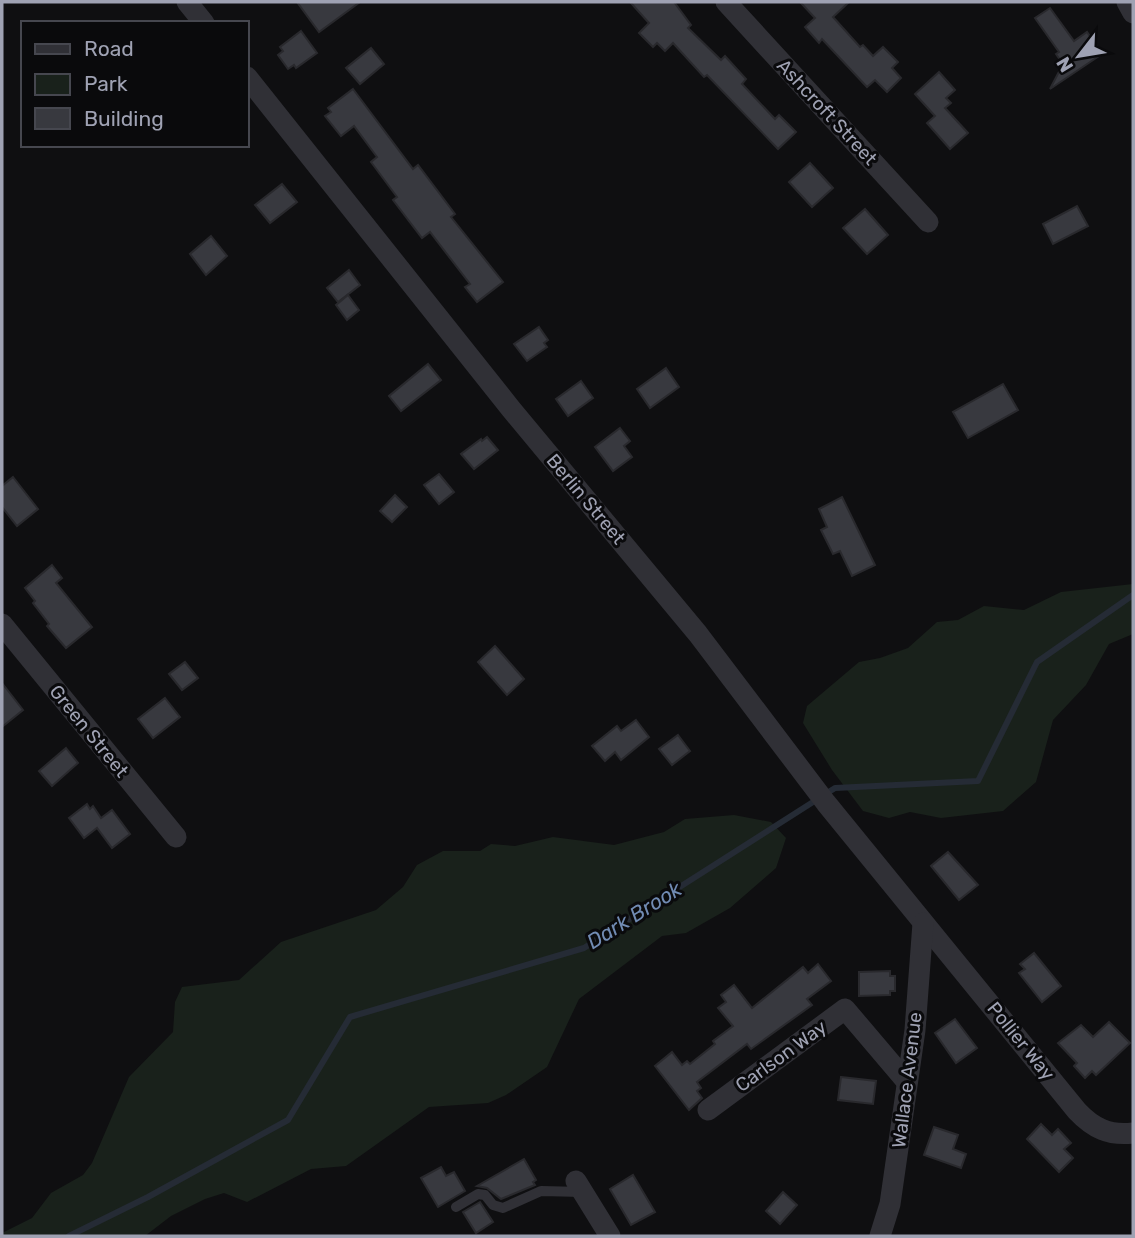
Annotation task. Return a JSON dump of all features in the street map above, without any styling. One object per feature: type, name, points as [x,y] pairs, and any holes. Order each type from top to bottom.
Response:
[{"type":"street","points":[[187,2],[202,21]]},
{"type":"street","name":"Ashcroft Street","points":[[726,2],[928,222]]},
{"type":"street","points":[[1127,2],[1133,13]]},
{"type":"street","name":"Berlin Street","points":[[248,78],[511,410],[698,634],[822,798],[923,923]]},
{"type":"street","name":"Green Street","points":[[2,624],[176,837]]},
{"type":"street","name":"Wallace Avenue","points":[[880,1236],[891,1204],[915,1030],[923,923]]},
{"type":"street","name":"Pollier Way","points":[[923,923],[1082,1116],[1101,1130],[1116,1134],[1133,1133]]},
{"type":"street","name":"Carlson Way","points":[[708,1110],[845,1009],[907,1082]]},
{"type":"street","points":[[579,1186],[611,1236]]},
{"type":"lane","points":[[456,1207],[478,1194],[485,1195],[493,1205],[503,1208],[541,1191],[579,1186]]},
{"type":"green space","points":[[1133,584],[1133,634],[1109,644],[1086,685],[1053,720],[1036,782],[1003,811],[941,818],[910,812],[889,818],[863,811],[832,770],[803,723],[807,706],[859,662],[908,648],[937,622],[958,620],[984,606],[1024,610],[1061,592]]},
{"type":"green space","points":[[734,815],[771,822],[786,838],[776,868],[730,908],[686,933],[662,936],[579,999],[547,1067],[506,1095],[488,1103],[429,1107],[346,1166],[311,1169],[247,1202],[224,1193],[205,1199],[171,1216],[145,1236],[2,1236],[2,1233],[32,1218],[51,1193],[83,1175],[92,1163],[129,1077],[173,1032],[175,1002],[182,987],[239,980],[281,942],[376,910],[403,887],[417,865],[443,851],[480,851],[491,844],[515,846],[553,837],[614,845],[664,832],[685,819]]},
{"type":"building","points":[[297,2],[360,2],[319,32]]},
{"type":"building","points":[[630,2],[674,2],[691,25],[688,28],[721,60],[725,56],[746,79],[742,84],[775,119],[779,115],[796,132],[778,149],[673,43],[665,51],[657,43],[653,47],[639,33],[649,23]]},
{"type":"building","points":[[800,2],[849,2],[833,17],[860,47],[863,45],[873,56],[883,47],[898,62],[892,68],[901,78],[887,92],[875,80],[867,87],[822,39],[819,43],[805,27],[815,18]]},
{"type":"building","points":[[1050,8],[1074,41],[1087,32],[1102,54],[1050,89],[1063,64],[1056,54],[1059,52],[1035,18]]},
{"type":"building","points":[[301,31],[317,53],[296,68],[294,65],[288,69],[278,55],[283,51],[280,47]]},
{"type":"building","points":[[371,48],[384,64],[360,84],[346,68]]},
{"type":"building","points":[[939,72],[955,90],[946,98],[951,103],[945,108],[968,133],[950,149],[927,123],[935,116],[915,94]]},
{"type":"building","points":[[353,89],[413,169],[418,165],[455,214],[451,217],[503,282],[477,302],[465,287],[470,284],[430,232],[422,238],[393,200],[397,197],[371,162],[377,157],[354,126],[341,136],[325,116],[331,112],[328,108]]},
{"type":"building","points":[[810,163],[833,188],[812,207],[789,182]]},
{"type":"building","points":[[282,184],[297,202],[270,223],[255,205]]},
{"type":"building","points":[[1077,206],[1088,226],[1053,244],[1043,224]]},
{"type":"building","points":[[865,209],[888,235],[867,254],[843,228]]},
{"type":"building","points":[[211,236],[227,256],[206,275],[190,254]]},
{"type":"building","points":[[349,270],[360,285],[338,302],[327,288]]},
{"type":"building","points":[[348,295],[359,310],[347,320],[336,305]]},
{"type":"building","points":[[539,327],[548,340],[544,343],[547,347],[527,361],[514,344]]},
{"type":"building","points":[[428,364],[441,380],[401,411],[389,396]]},
{"type":"building","points":[[666,368],[679,387],[650,408],[637,389]]},
{"type":"building","points":[[581,381],[593,398],[568,416],[556,399]]},
{"type":"building","points":[[1003,384],[1018,410],[968,438],[953,412]]},
{"type":"building","points":[[620,428],[630,441],[624,446],[632,457],[613,471],[595,447]]},
{"type":"building","points":[[487,437],[498,450],[474,469],[461,454]]},
{"type":"building","points":[[439,474],[454,492],[439,504],[424,485]]},
{"type":"building","points":[[13,477],[38,509],[17,526],[2,507],[2,486]]},
{"type":"building","points":[[395,495],[407,507],[392,522],[380,511]]},
{"type":"building","points":[[842,497],[875,565],[852,576],[840,551],[833,554],[821,530],[827,527],[819,509]]},
{"type":"building","points":[[52,565],[62,578],[56,583],[92,627],[66,648],[47,626],[49,624],[25,588]]},
{"type":"building","points":[[495,646],[524,679],[507,695],[478,662]]},
{"type":"building","points":[[185,662],[198,678],[182,690],[169,674]]},
{"type":"building","points":[[2,683],[23,710],[2,727]]},
{"type":"building","points":[[165,698],[180,717],[153,738],[138,719]]},
{"type":"building","points":[[636,720],[649,737],[621,760],[615,752],[605,761],[592,746],[617,726],[621,731]]},
{"type":"building","points":[[678,735],[690,751],[672,765],[659,749]]},
{"type":"building","points":[[66,748],[78,763],[52,786],[39,771]]},
{"type":"building","points":[[87,804],[90,809],[93,806],[101,818],[112,810],[130,834],[112,848],[97,828],[84,838],[69,818]]},
{"type":"building","points":[[948,852],[978,885],[959,900],[931,866]]},
{"type":"building","points":[[1034,953],[1061,986],[1042,1002],[1019,973],[1025,969],[1020,964]]},
{"type":"building","points":[[818,964],[831,981],[807,999],[812,1005],[751,1049],[747,1044],[697,1082],[701,1088],[697,1091],[702,1098],[689,1110],[655,1066],[672,1052],[682,1065],[687,1061],[690,1064],[733,1026],[718,1008],[726,1002],[721,995],[734,985],[752,1008],[803,967],[808,973]]},
{"type":"building","points":[[890,971],[890,976],[895,976],[895,991],[890,991],[890,995],[859,996],[859,972]]},
{"type":"building","points":[[955,1019],[977,1048],[956,1063],[935,1033]]},
{"type":"building","points":[[1109,1022],[1130,1043],[1096,1075],[1092,1071],[1085,1078],[1074,1066],[1077,1063],[1058,1043],[1081,1025],[1093,1037]]},
{"type":"building","points":[[841,1077],[876,1081],[873,1104],[838,1100]]},
{"type":"building","points":[[1041,1124],[1052,1135],[1058,1129],[1071,1143],[1064,1149],[1073,1158],[1059,1172],[1027,1139]]},
{"type":"building","points":[[934,1127],[958,1135],[953,1149],[966,1154],[961,1168],[924,1155]]},
{"type":"building","points":[[524,1159],[536,1180],[533,1182],[535,1185],[501,1199],[487,1188],[477,1186]]},
{"type":"building","points":[[441,1167],[446,1176],[454,1172],[465,1191],[438,1207],[421,1178]]},
{"type":"building","points":[[633,1175],[655,1212],[631,1225],[610,1189]]},
{"type":"building","points":[[783,1192],[797,1205],[780,1224],[766,1211]]},
{"type":"building","points":[[480,1202],[493,1222],[476,1233],[463,1212]]},
{"type":"waterway","name":"Dark Brook","points":[[69,1236],[148,1197],[288,1120],[350,1017],[584,948],[835,788],[978,781],[1037,662],[1133,595]]}]
